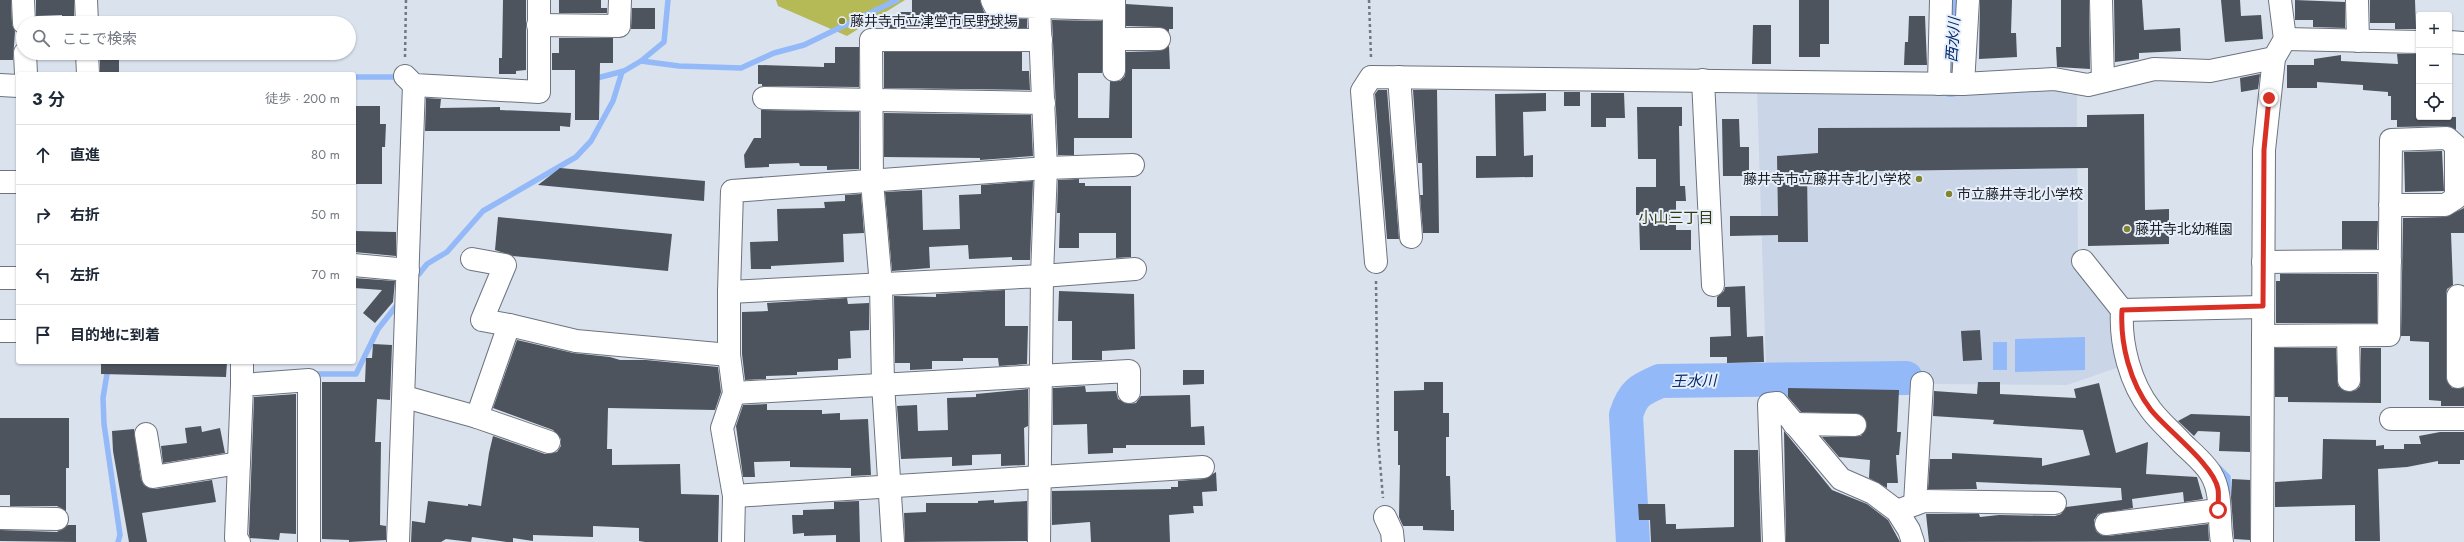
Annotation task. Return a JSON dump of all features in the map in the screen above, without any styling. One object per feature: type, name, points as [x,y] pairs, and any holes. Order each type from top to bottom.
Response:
[{"type":"street","points":[[23,0],[24,16]]},
{"type":"street","points":[[86,0],[87,16]]},
{"type":"street","points":[[398,542],[405,397],[408,270],[409,81],[539,92],[539,0]]},
{"type":"street","points":[[538,26],[619,26],[620,0]]},
{"type":"street","points":[[992,0],[995,6],[1039,8],[1114,4],[1114,70]]},
{"type":"street","points":[[1939,84],[1941,0]]},
{"type":"street","points":[[1963,84],[1968,0]]},
{"type":"street","points":[[2101,0],[2103,81]]},
{"type":"street","points":[[2262,542],[2264,150],[2279,49],[2280,0]]},
{"type":"street","points":[[2357,0],[2358,41]]},
{"type":"street","points":[[1039,8],[1046,168],[1039,377],[1039,542]]},
{"type":"street","points":[[1114,38],[1159,38]]},
{"type":"street","points":[[893,542],[883,384],[881,285],[872,182],[871,40],[1041,40]]},
{"type":"street","points":[[1376,262],[1362,91],[1371,77],[1939,84],[2054,79],[2088,85],[2154,69],[2210,71],[2279,49],[2358,41],[2416,42]]},
{"type":"street","points":[[2452,42],[2464,43]]},
{"type":"street","points":[[25,60],[26,72]]},
{"type":"street","points":[[87,60],[88,72]]},
{"type":"street","points":[[1399,77],[1411,237]]},
{"type":"street","points":[[1703,80],[1713,285]]},
{"type":"street","points":[[0,85],[16,86]]},
{"type":"street","points":[[764,98],[1044,103]]},
{"type":"street","points":[[733,542],[734,496],[722,428],[734,393],[729,355],[732,191],[872,182],[1046,168],[1133,165]]},
{"type":"street","points":[[0,182],[16,182]]},
{"type":"street","points":[[2263,336],[2389,335],[2390,205]]},
{"type":"street","points":[[472,259],[505,265],[482,320],[576,341],[729,355]]},
{"type":"street","points":[[2083,261],[2122,310],[2121,328],[2123,342],[2135,385],[2151,410],[2211,472],[2218,488],[2218,510],[2222,542]]},
{"type":"street","points":[[2263,262],[2390,261]]},
{"type":"street","points":[[356,264],[408,270]]},
{"type":"street","points":[[729,292],[1042,276],[1135,269]]},
{"type":"street","points":[[0,278],[16,278]]},
{"type":"street","points":[[2458,296],[2461,334],[2458,377]]},
{"type":"street","points":[[2122,310],[2263,306]]},
{"type":"street","points":[[477,417],[509,326]]},
{"type":"street","points":[[0,331],[16,331]]},
{"type":"street","points":[[2348,336],[2349,380]]},
{"type":"street","points":[[239,542],[236,538],[242,364]]},
{"type":"street","points":[[734,393],[1129,371],[1129,392]]},
{"type":"street","points":[[242,385],[310,380],[310,542]]},
{"type":"street","points":[[1913,542],[1909,530],[1906,508],[1922,384]]},
{"type":"street","points":[[405,397],[477,417],[549,442]]},
{"type":"street","points":[[1774,542],[1769,404],[1777,403],[1841,479],[1906,508],[1924,501],[2056,503]]},
{"type":"street","points":[[2391,420],[2464,419]]},
{"type":"street","points":[[1794,424],[1855,425]]},
{"type":"street","points":[[146,434],[153,476],[239,463]]},
{"type":"street","points":[[734,496],[1203,467]]},
{"type":"street","points":[[2106,524],[2218,510]]},
{"type":"street","points":[[1385,517],[1392,532],[1394,542]]},
{"type":"street","points":[[0,518],[57,519]]},
{"type":"path","points":[[406,0],[409,81]]},
{"type":"path","points":[[1369,0],[1371,77]]},
{"type":"path","points":[[1376,262],[1378,439],[1385,517]]},
{"type":"shaded area","name":"藤井寺市立藤井寺北小学校","points":[[2055,87],[2069,95],[2077,95],[2078,263],[2115,313],[2128,364],[2067,385],[1934,384],[1920,381],[1909,368],[1766,369],[1757,91]]},
{"type":"green space","name":"藤井寺市立津堂市民野球場","points":[[776,0],[905,0],[847,36],[778,6]]},
{"type":"water","points":[[2085,337],[2085,370],[2015,372],[2015,339]]},
{"type":"water","points":[[1993,342],[2007,342],[2007,370],[1993,370]]},
{"type":"building","points":[[0,0],[11,0],[12,24],[15,31],[13,60],[0,60]]},
{"type":"building","points":[[36,0],[74,0],[74,16],[36,16]]},
{"type":"building","points":[[503,0],[526,0],[526,70],[516,71],[516,74],[499,74],[499,58],[502,58]]},
{"type":"building","points":[[559,0],[601,0],[601,8],[607,8],[607,13],[559,13]]},
{"type":"building","points":[[912,0],[980,0],[984,12],[989,17],[1027,19],[1027,28],[883,28],[883,16],[900,16],[900,12],[912,12]]},
{"type":"building","points":[[1799,0],[1829,0],[1829,44],[1820,44],[1820,57],[1799,57]]},
{"type":"building","points":[[1980,0],[2012,0],[2011,33],[2016,33],[2017,57],[1979,59]]},
{"type":"building","points":[[2061,0],[2089,0],[2090,69],[2057,67],[2056,47],[2061,47]]},
{"type":"building","points":[[2114,0],[2142,0],[2144,30],[2180,28],[2181,51],[2139,53],[2139,59],[2115,62]]},
{"type":"building","points":[[2221,0],[2240,0],[2241,16],[2261,15],[2263,39],[2225,42]]},
{"type":"building","points":[[2295,0],[2345,2],[2345,28],[2313,27],[2313,20],[2295,20]]},
{"type":"building","points":[[2370,0],[2415,0],[2416,29],[2395,29],[2395,23],[2370,23]]},
{"type":"building","points":[[1126,4],[1173,7],[1173,29],[1169,29],[1169,32],[1159,27],[1126,26]]},
{"type":"building","points":[[632,8],[655,8],[655,29],[631,29]]},
{"type":"building","points":[[1909,16],[1925,16],[1927,65],[1904,65],[1905,42],[1908,42]]},
{"type":"building","points":[[1052,20],[1102,21],[1102,73],[1078,73],[1078,118],[1109,118],[1110,81],[1120,81],[1125,76],[1126,52],[1159,51],[1169,46],[1170,69],[1132,69],[1132,138],[1074,138],[1074,155],[1058,155]]},
{"type":"building","points":[[1753,25],[1771,25],[1771,64],[1752,64]]},
{"type":"building","points":[[559,38],[613,38],[613,63],[600,63],[599,120],[575,120],[575,70],[552,70],[552,53],[559,53]]},
{"type":"building","points":[[835,47],[859,47],[859,87],[762,86],[762,84],[758,84],[758,65],[824,67],[824,63],[835,63]]},
{"type":"building","points":[[884,52],[1022,52],[1022,71],[1029,71],[1030,90],[884,88]]},
{"type":"building","points":[[2397,54],[2416,54],[2416,120],[2452,120],[2452,117],[2456,117],[2456,130],[2447,126],[2397,127],[2397,120],[2391,120],[2391,96],[2388,96],[2388,92],[2363,90],[2363,85],[2317,82],[2317,88],[2287,88],[2287,65],[2314,65],[2314,59],[2341,55],[2341,61],[2398,64]]},
{"type":"building","points":[[100,60],[119,60],[119,72],[100,72]]},
{"type":"building","points":[[2260,74],[2258,89],[2241,92],[2240,78]]},
{"type":"building","points":[[1378,90],[1387,90],[1399,239],[1387,239],[1375,94]]},
{"type":"building","points":[[1413,90],[1437,90],[1439,233],[1423,233],[1420,195],[1423,195],[1422,163],[1418,163]]},
{"type":"building","points":[[1564,92],[1580,92],[1580,106],[1564,106]]},
{"type":"building","points":[[1546,93],[1546,111],[1523,112],[1524,156],[1533,155],[1533,177],[1476,178],[1476,156],[1496,156],[1495,94]]},
{"type":"building","points":[[1591,93],[1624,93],[1625,118],[1606,118],[1606,127],[1591,127]]},
{"type":"building","points":[[426,98],[441,99],[440,108],[500,107],[500,110],[571,113],[570,127],[560,126],[560,131],[425,131]]},
{"type":"building","points":[[356,106],[380,106],[380,124],[386,124],[385,147],[382,147],[382,184],[356,184]]},
{"type":"building","points":[[1637,107],[1682,107],[1682,126],[1679,126],[1680,186],[1685,186],[1686,201],[1676,201],[1676,230],[1691,230],[1691,250],[1640,250],[1639,215],[1636,215],[1636,187],[1656,187],[1656,159],[1638,159]]},
{"type":"building","points":[[761,110],[859,112],[859,169],[827,170],[827,166],[800,166],[799,163],[769,164],[769,167],[745,168],[744,155],[754,138],[761,138]]},
{"type":"building","points":[[884,113],[1031,115],[1033,156],[980,160],[980,158],[884,157]]},
{"type":"building","points":[[2144,114],[2145,210],[2169,209],[2169,244],[2088,246],[2088,168],[1807,172],[1808,242],[1778,242],[1778,235],[1730,236],[1730,216],[1778,216],[1777,156],[1818,153],[1818,128],[2087,127],[2087,115]]},
{"type":"building","points":[[1722,119],[1739,119],[1740,147],[1749,147],[1749,176],[1723,176]]},
{"type":"building","points":[[2442,151],[2444,191],[2405,192],[2404,152]]},
{"type":"building","points":[[560,168],[705,181],[704,201],[538,185]]},
{"type":"building","points":[[1079,179],[1079,183],[1085,183],[1085,186],[1131,186],[1131,257],[1116,258],[1116,233],[1079,233],[1079,248],[1059,248],[1060,213],[1057,213],[1058,180]]},
{"type":"building","points":[[1033,181],[1030,260],[1012,260],[1012,257],[969,259],[968,245],[929,247],[930,268],[892,271],[885,192],[922,190],[923,230],[960,229],[959,195],[981,194],[981,185]]},
{"type":"building","points":[[861,194],[864,233],[843,234],[844,262],[771,266],[771,269],[751,269],[750,242],[778,241],[777,209],[825,208],[824,202],[845,201],[845,195]]},
{"type":"building","points":[[2464,208],[2464,233],[2451,233],[2453,285],[2447,289],[2446,296],[2446,377],[2452,388],[2464,388],[2464,406],[2441,406],[2441,401],[2429,400],[2429,342],[2410,341],[2410,336],[2401,336],[2403,218],[2445,217]]},
{"type":"building","points":[[498,217],[672,234],[668,271],[513,256],[495,250]]},
{"type":"building","points":[[2342,221],[2378,221],[2377,249],[2342,249]]},
{"type":"building","points":[[356,231],[396,232],[396,256],[356,252]]},
{"type":"building","points":[[2280,274],[2377,274],[2377,323],[2276,323],[2276,281],[2280,281]]},
{"type":"building","points":[[356,278],[395,281],[393,302],[375,323],[363,313],[382,290],[356,288]]},
{"type":"building","points":[[1745,286],[1747,337],[1763,336],[1764,362],[1727,363],[1727,357],[1710,357],[1710,337],[1731,336],[1730,307],[1717,307],[1717,297],[1724,291],[1725,287]]},
{"type":"building","points":[[1005,290],[1005,326],[1028,326],[1027,364],[999,366],[998,358],[963,358],[963,361],[932,361],[932,369],[910,370],[910,363],[895,363],[894,296],[936,297],[936,294]]},
{"type":"building","points":[[1059,291],[1134,294],[1135,349],[1102,351],[1102,360],[1072,360],[1072,321],[1058,321]]},
{"type":"building","points":[[847,298],[848,304],[869,303],[869,330],[850,331],[851,358],[838,359],[838,370],[797,372],[797,375],[766,376],[766,379],[745,380],[742,354],[742,312],[768,311],[767,303]]},
{"type":"building","points":[[1980,330],[1982,360],[1963,361],[1961,331]]},
{"type":"building","points":[[517,340],[573,353],[610,357],[620,360],[646,360],[718,367],[721,392],[715,410],[608,408],[607,449],[612,449],[612,465],[680,464],[681,494],[719,495],[718,542],[645,542],[639,541],[639,528],[593,526],[593,537],[533,535],[533,541],[513,538],[513,542],[507,542],[472,537],[471,542],[446,539],[441,542],[411,542],[412,521],[425,523],[428,501],[468,506],[468,504],[481,506],[493,436],[545,454],[557,452],[561,446],[561,439],[553,430],[493,408]]},
{"type":"building","points":[[373,344],[392,345],[390,400],[377,399],[375,442],[381,442],[380,525],[386,526],[386,540],[349,542],[349,540],[322,539],[322,382],[365,382],[366,358],[372,358]]},
{"type":"building","points":[[2275,348],[2336,348],[2338,386],[2349,392],[2356,390],[2360,386],[2361,348],[2381,348],[2381,403],[2288,402],[2288,397],[2275,397]]},
{"type":"building","points":[[101,364],[227,364],[226,377],[101,374]]},
{"type":"building","points":[[1183,370],[1204,370],[1204,384],[1183,385]]},
{"type":"building","points":[[1424,382],[1443,382],[1443,413],[1449,413],[1449,437],[1446,437],[1446,476],[1450,476],[1451,510],[1454,510],[1454,531],[1423,530],[1423,526],[1403,526],[1399,517],[1400,465],[1398,465],[1398,431],[1394,431],[1394,391],[1424,390]]},
{"type":"building","points":[[1978,382],[2000,382],[2000,394],[2076,398],[2074,389],[2099,383],[2116,453],[2148,442],[2146,474],[2197,477],[2203,499],[2184,502],[2183,492],[2132,499],[2133,508],[2098,514],[2094,520],[2096,531],[2101,535],[2108,536],[2208,524],[2209,541],[1929,542],[1926,514],[1979,514],[1980,517],[1999,515],[2055,516],[2061,514],[2066,507],[2122,500],[2121,488],[1976,482],[1977,489],[1928,489],[1930,459],[1952,459],[1952,453],[2042,458],[2042,466],[2090,455],[2083,430],[1993,424],[1994,420],[1933,416],[1934,391],[1977,394]]},
{"type":"building","points":[[1085,386],[1086,392],[1116,391],[1118,399],[1129,404],[1136,403],[1141,396],[1190,395],[1191,427],[1204,426],[1205,445],[1126,445],[1126,448],[1113,448],[1113,453],[1088,454],[1087,424],[1053,425],[1053,388]]},
{"type":"building","points":[[1788,388],[1899,390],[1897,432],[1901,432],[1899,455],[1896,455],[1898,483],[1887,483],[1887,488],[1869,478],[1870,460],[1839,457],[1822,437],[1861,436],[1867,426],[1862,415],[1801,412],[1788,397]]},
{"type":"building","points":[[1028,389],[1028,426],[1024,428],[1025,465],[1001,466],[1001,454],[972,455],[972,465],[952,466],[952,457],[901,459],[897,406],[917,405],[918,431],[948,430],[947,398],[976,397],[976,394]]},
{"type":"building","points":[[296,394],[296,534],[280,533],[279,540],[250,538],[254,397]]},
{"type":"building","points":[[767,404],[767,410],[822,410],[822,414],[840,413],[840,420],[868,419],[871,475],[851,476],[851,468],[790,467],[790,461],[754,462],[755,477],[743,477],[736,426],[743,405]]},
{"type":"building","points":[[2191,414],[2250,416],[2250,452],[2219,451],[2220,432],[2198,431],[2194,436],[2178,421]]},
{"type":"building","points":[[0,418],[69,418],[69,468],[66,468],[66,511],[57,506],[10,506],[10,495],[0,495]]},
{"type":"building","points":[[201,426],[202,432],[220,428],[225,453],[163,463],[161,446],[187,443],[185,428]]},
{"type":"building","points":[[134,429],[141,479],[144,485],[155,489],[212,480],[216,502],[142,513],[147,542],[129,542],[113,451],[112,431]]},
{"type":"building","points":[[1784,431],[1832,490],[1867,504],[1888,520],[1900,542],[1786,542]]},
{"type":"building","points":[[2440,432],[2464,432],[2464,460],[2460,460],[2460,464],[2438,464],[2438,461],[2407,467],[2378,469],[2380,541],[2355,541],[2355,505],[2275,507],[2275,482],[2322,479],[2323,439],[2376,440],[2376,446],[2384,445],[2384,449],[2404,449],[2404,444],[2421,444],[2419,436]]},
{"type":"building","points":[[1734,450],[1758,450],[1761,542],[1651,542],[1650,520],[1639,520],[1638,504],[1665,504],[1666,524],[1676,524],[1676,529],[1734,527]]},
{"type":"building","points":[[1216,472],[1217,491],[1202,492],[1203,506],[1193,506],[1194,513],[1169,515],[1170,542],[1091,542],[1090,522],[1052,525],[1052,491],[1171,489],[1171,487],[1178,487],[1178,481],[1204,479]]},
{"type":"building","points":[[2232,479],[2250,480],[2250,540],[2234,539],[2231,497]]},
{"type":"building","points":[[994,500],[994,503],[1027,501],[1027,541],[905,542],[904,513],[926,512],[926,503],[978,503],[978,501]]},
{"type":"building","points":[[859,501],[860,542],[836,542],[836,535],[804,536],[804,533],[793,534],[792,515],[803,515],[803,510],[834,509],[834,502]]},
{"type":"building","points":[[68,525],[76,525],[76,542],[0,541],[0,530],[57,532]]},
{"type":"waterway","points":[[641,61],[664,42],[668,0]]},
{"type":"waterway","points":[[593,79],[624,71],[641,61],[679,66],[741,68],[774,53],[804,45],[897,0]]},
{"type":"waterway","name":"西水川","points":[[1951,80],[1956,0]]},
{"type":"waterway","points":[[419,274],[427,264],[447,252],[483,211],[576,157],[591,141],[613,101],[622,72]]},
{"type":"waterway","points":[[356,77],[401,77]]},
{"type":"waterway","points":[[311,374],[356,374],[378,329],[397,305]]},
{"type":"waterway","points":[[109,364],[103,398],[104,424],[120,535],[118,542]]},
{"type":"waterway","name":"王水川","points":[[1633,542],[1626,415],[1634,397],[1642,390],[1660,381],[1906,378]]},
{"type":"waterway","points":[[2218,467],[2228,477],[2228,493]]},
{"type":"place","name":"藤井寺市立津堂市民野球場","points":[[842,21]]},
{"type":"place","name":"藤井寺市立藤井寺北小学校","points":[[1919,179]]},
{"type":"place","name":"市立藤井寺北小学校","points":[[1949,194]]},
{"type":"place","name":"藤井寺北幼稚園","points":[[2127,229]]},
{"type":"district","name":"小山三丁目","points":[[1676,218]]},
{"type":"route","points":[[2218,510],[2218,488],[2211,472],[2151,410],[2135,385],[2123,342],[2121,328],[2122,310],[2263,306],[2264,150],[2269,98]]}]
